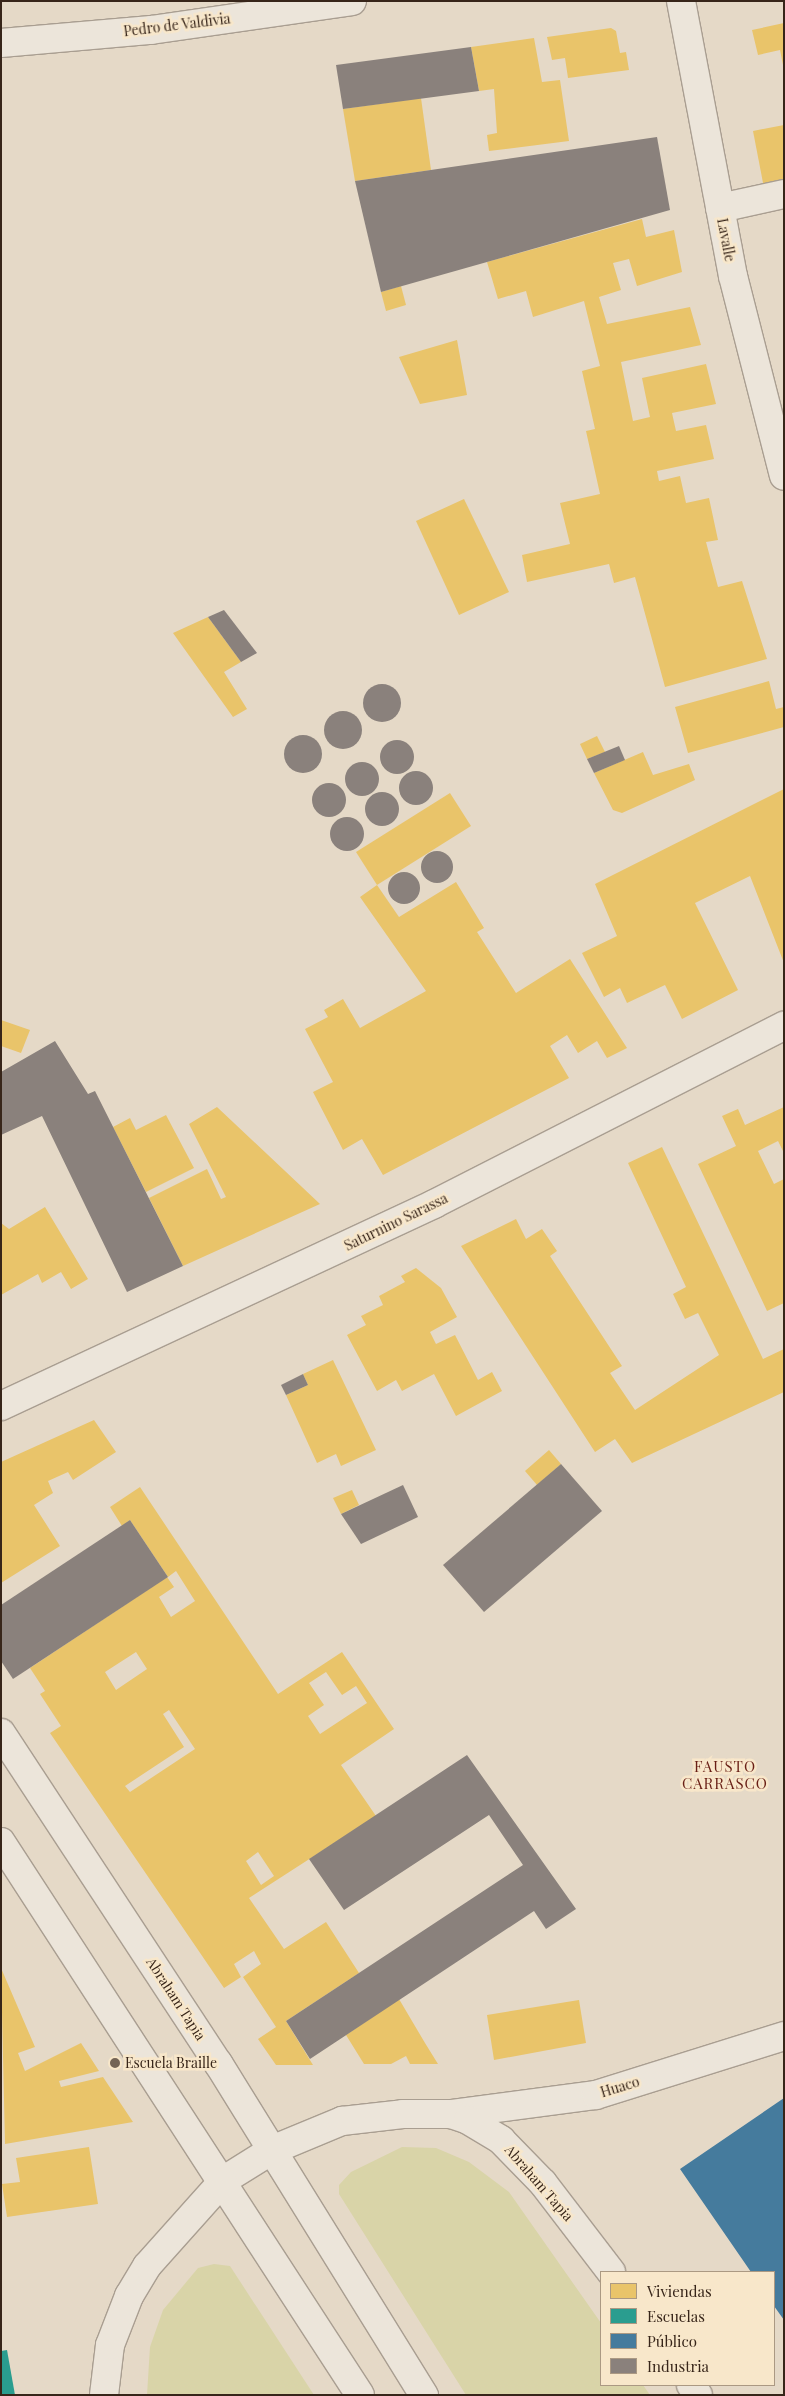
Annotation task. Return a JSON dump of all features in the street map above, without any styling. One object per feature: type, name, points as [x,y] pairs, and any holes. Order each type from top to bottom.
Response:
[{"type":"street","name":"Pedro de Valdivia","points":[[1,43],[151,30],[352,1]]},
{"type":"street","name":"Lavalle","points":[[681,1],[720,208],[784,476]]},
{"type":"street","points":[[720,208],[784,194]]},
{"type":"street","name":"Saturnino Sarassa","points":[[1,1406],[434,1204],[784,1026]]},
{"type":"street","name":"Abraham Tapia","points":[[1,1733],[272,2150],[424,2395]]},
{"type":"street","points":[[1,1842],[224,2180],[360,2395]]},
{"type":"street","name":"Huaco","points":[[104,2395],[110,2344],[129,2296],[147,2266],[224,2180],[272,2150],[342,2121],[451,2114],[596,2095],[784,2036]]},
{"type":"street","name":"Abraham Tapia","points":[[451,2114],[501,2140],[543,2183],[610,2271]]},
{"type":"shaded area","points":[[402,2147],[436,2148],[469,2162],[509,2192],[600,2322],[600,2386],[644,2386],[650,2395],[466,2395],[339,2194],[339,2185],[351,2172]]},
{"type":"shaded area","points":[[214,2264],[230,2266],[314,2395],[147,2395],[150,2347],[163,2310],[198,2268]]},
{"type":"building: Viviendas","points":[[784,23],[783,65],[780,50],[758,55],[752,30]]},
{"type":"building: Viviendas","points":[[611,28],[616,31],[620,53],[626,52],[629,70],[568,78],[565,58],[552,60],[547,37]]},
{"type":"building: Viviendas","points":[[534,38],[542,82],[560,80],[569,141],[489,151],[487,135],[497,133],[494,89],[479,91],[471,47]]},
{"type":"building: Viviendas","points":[[421,98],[431,170],[355,181],[343,109]]},
{"type":"building: Viviendas","points":[[784,125],[784,183],[764,188],[753,131]]},
{"type":"building: Viviendas","points":[[642,219],[646,237],[674,230],[682,272],[637,286],[629,259],[613,263],[621,290],[599,297],[607,324],[690,307],[701,345],[621,362],[633,421],[650,417],[642,378],[706,364],[716,404],[672,413],[676,431],[706,425],[714,459],[657,471],[659,481],[680,476],[686,503],[709,498],[718,540],[706,542],[718,587],[742,581],[767,659],[665,687],[635,577],[614,583],[609,564],[527,582],[522,555],[570,544],[560,503],[600,494],[586,431],[595,429],[582,371],[600,366],[584,301],[533,317],[526,291],[498,299],[487,262]]},
{"type":"building: Viviendas","points":[[401,286],[406,305],[386,311],[381,292]]},
{"type":"building: Viviendas","points":[[457,340],[467,395],[420,404],[399,357]]},
{"type":"building: Viviendas","points":[[464,499],[509,592],[459,615],[416,521]]},
{"type":"building: Viviendas","points":[[208,617],[241,662],[224,672],[247,709],[233,717],[173,633]]},
{"type":"building: Viviendas","points":[[769,681],[776,709],[784,707],[784,727],[688,753],[675,707]]},
{"type":"building: Viviendas","points":[[597,736],[605,752],[587,759],[580,744]]},
{"type":"building: Viviendas","points":[[643,752],[653,775],[689,764],[695,780],[622,813],[613,810],[594,773]]},
{"type":"building: Viviendas","points":[[784,789],[784,963],[750,876],[695,903],[738,990],[682,1019],[665,985],[627,1003],[620,988],[604,997],[582,953],[617,936],[595,884]]},
{"type":"building: Viviendas","points":[[450,793],[471,826],[377,885],[356,852]]},
{"type":"building: Viviendas","points":[[456,882],[484,928],[477,932],[516,993],[570,959],[627,1048],[607,1058],[597,1041],[578,1053],[567,1035],[550,1046],[569,1078],[383,1175],[362,1139],[343,1150],[313,1092],[333,1082],[305,1029],[328,1017],[324,1010],[343,999],[360,1028],[426,991],[360,897],[377,885],[399,917]]},
{"type":"building: Viviendas","points":[[1,1020],[30,1030],[21,1053],[1,1046]]},
{"type":"building: Viviendas","points":[[217,1107],[320,1204],[183,1266],[149,1198],[207,1169],[221,1199],[226,1197],[189,1124]]},
{"type":"building: Viviendas","points":[[784,1107],[784,1153],[778,1141],[758,1151],[774,1184],[784,1179],[784,1303],[767,1311],[698,1164],[736,1146],[722,1116],[738,1109],[745,1125]]},
{"type":"building: Viviendas","points":[[166,1115],[194,1168],[146,1192],[113,1127],[130,1118],[136,1130]]},
{"type":"building: Viviendas","points":[[662,1147],[763,1359],[784,1349],[784,1392],[632,1463],[615,1439],[595,1452],[461,1246],[516,1219],[526,1239],[542,1229],[557,1251],[550,1256],[622,1366],[610,1373],[635,1410],[719,1355],[698,1313],[685,1319],[673,1294],[686,1287],[628,1163]]},
{"type":"building: Viviendas","points":[[45,1207],[88,1279],[71,1289],[61,1272],[42,1283],[38,1274],[1,1295],[1,1223],[9,1229]]},
{"type":"building: Viviendas","points":[[416,1268],[441,1288],[457,1317],[430,1332],[436,1344],[455,1335],[478,1380],[492,1372],[502,1391],[456,1416],[434,1374],[402,1391],[396,1380],[377,1391],[347,1335],[366,1325],[361,1316],[383,1305],[379,1296],[405,1282],[401,1276]]},
{"type":"building: Viviendas","points":[[333,1360],[376,1450],[341,1466],[336,1454],[317,1463],[286,1395],[308,1385],[303,1374]]},
{"type":"building: Viviendas","points":[[94,1420],[116,1452],[73,1480],[68,1472],[48,1481],[53,1493],[34,1505],[60,1546],[1,1583],[1,1462]]},
{"type":"building: Viviendas","points":[[549,1450],[561,1464],[537,1485],[525,1471]]},
{"type":"building: Viviendas","points":[[140,1487],[278,1694],[342,1652],[394,1729],[341,1765],[376,1816],[249,1898],[284,1949],[326,1922],[359,1973],[286,2021],[313,2065],[276,2065],[258,2039],[276,2027],[243,1977],[261,1964],[254,1951],[234,1964],[241,1977],[224,1988],[50,1733],[61,1726],[40,1694],[45,1691],[30,1668],[167,1577],[174,1587],[159,1597],[171,1617],[195,1601],[176,1571],[168,1577],[130,1520],[122,1526],[110,1507]],"holes":[[[136,1652],[147,1669],[116,1690],[105,1672]],[[326,1672],[342,1695],[356,1686],[367,1703],[320,1734],[308,1716],[324,1705],[309,1683]],[[169,1710],[195,1749],[130,1792],[125,1786],[184,1747],[163,1714]],[[258,1852],[274,1876],[261,1885],[246,1861]]]},
{"type":"building: Viviendas","points":[[352,1490],[359,1505],[341,1514],[333,1498]]},
{"type":"building: Viviendas","points":[[1,1968],[35,2047],[18,2053],[25,2071],[81,2043],[99,2071],[59,2081],[61,2087],[103,2077],[133,2122],[5,2144]]},
{"type":"building: Viviendas","points":[[399,1999],[438,2064],[410,2064],[406,2056],[391,2064],[364,2064],[346,2035]]},
{"type":"building: Viviendas","points":[[579,2000],[586,2043],[494,2060],[487,2015]]},
{"type":"building: Viviendas","points":[[89,2147],[98,2204],[7,2217],[2,2184],[20,2182],[16,2158]]},
{"type":"building: Escuelas","points":[[7,2350],[15,2395],[1,2395],[1,2351]]},
{"type":"building: Público","points":[[784,2098],[784,2320],[775,2307],[775,2271],[750,2271],[680,2169]]},
{"type":"building: Industria","points":[[471,47],[479,91],[343,109],[336,65]]},
{"type":"building: Industria","points":[[657,137],[670,210],[381,292],[355,181]]},
{"type":"building: Industria","points":[[224,610],[257,653],[241,662],[208,617]]},
{"type":"building: Industria","points":[[382,684],[389,685],[395,690],[400,696],[400,710],[395,716],[389,721],[382,722],[375,721],[369,716],[364,710],[363,703],[364,696],[369,690],[375,685]]},
{"type":"building: Industria","points":[[343,711],[357,716],[362,730],[357,744],[343,749],[329,744],[324,730],[329,716]]},
{"type":"building: Industria","points":[[303,735],[310,736],[316,741],[321,747],[321,761],[316,767],[310,772],[303,773],[296,772],[290,767],[285,761],[284,754],[285,747],[290,741],[296,736]]},
{"type":"building: Industria","points":[[397,740],[404,741],[409,745],[413,750],[413,764],[409,769],[404,773],[397,774],[390,773],[385,769],[381,764],[380,757],[381,750],[385,745],[390,741]]},
{"type":"building: Industria","points":[[619,746],[625,760],[594,773],[587,759]]},
{"type":"building: Industria","points":[[362,762],[369,763],[374,767],[378,772],[378,786],[374,791],[369,795],[362,796],[355,795],[350,791],[346,786],[345,779],[346,772],[350,767],[355,763]]},
{"type":"building: Industria","points":[[416,771],[428,776],[433,788],[428,800],[416,805],[404,800],[399,788],[404,776]]},
{"type":"building: Industria","points":[[329,783],[336,784],[341,788],[345,793],[345,807],[341,812],[336,816],[329,817],[322,816],[317,812],[313,807],[312,800],[313,793],[317,788],[322,784]]},
{"type":"building: Industria","points":[[382,792],[389,793],[394,797],[398,802],[398,816],[394,821],[389,825],[382,826],[375,825],[370,821],[366,816],[365,809],[366,802],[370,797],[375,793]]},
{"type":"building: Industria","points":[[347,817],[354,818],[359,822],[363,827],[363,841],[359,846],[354,850],[347,851],[340,850],[335,846],[331,841],[330,834],[331,827],[335,822],[340,818]]},
{"type":"building: Industria","points":[[437,851],[443,852],[448,856],[452,861],[452,873],[448,878],[443,882],[437,883],[431,882],[426,878],[422,873],[421,867],[422,861],[426,856],[431,852]]},
{"type":"building: Industria","points":[[404,872],[416,876],[420,888],[416,900],[404,904],[392,900],[388,888],[392,876]]},
{"type":"building: Industria","points":[[55,1041],[88,1094],[95,1091],[183,1266],[127,1292],[42,1116],[1,1135],[1,1072]]},
{"type":"building: Industria","points":[[303,1374],[308,1385],[286,1395],[281,1385]]},
{"type":"building: Industria","points":[[561,1464],[602,1511],[484,1612],[443,1565]]},
{"type":"building: Industria","points":[[403,1485],[418,1517],[361,1544],[341,1514]]},
{"type":"building: Industria","points":[[130,1520],[168,1577],[13,1679],[1,1661],[1,1605]]},
{"type":"building: Industria","points":[[467,1755],[576,1909],[546,1929],[534,1911],[310,2059],[286,2021],[523,1865],[489,1815],[344,1910],[309,1859]]},
{"type":"place","name":"Escuela Braille","points":[[115,2063]]},
{"type":"district","name":"FAUSTO CARRASCO","points":[[725,1774]]}]
